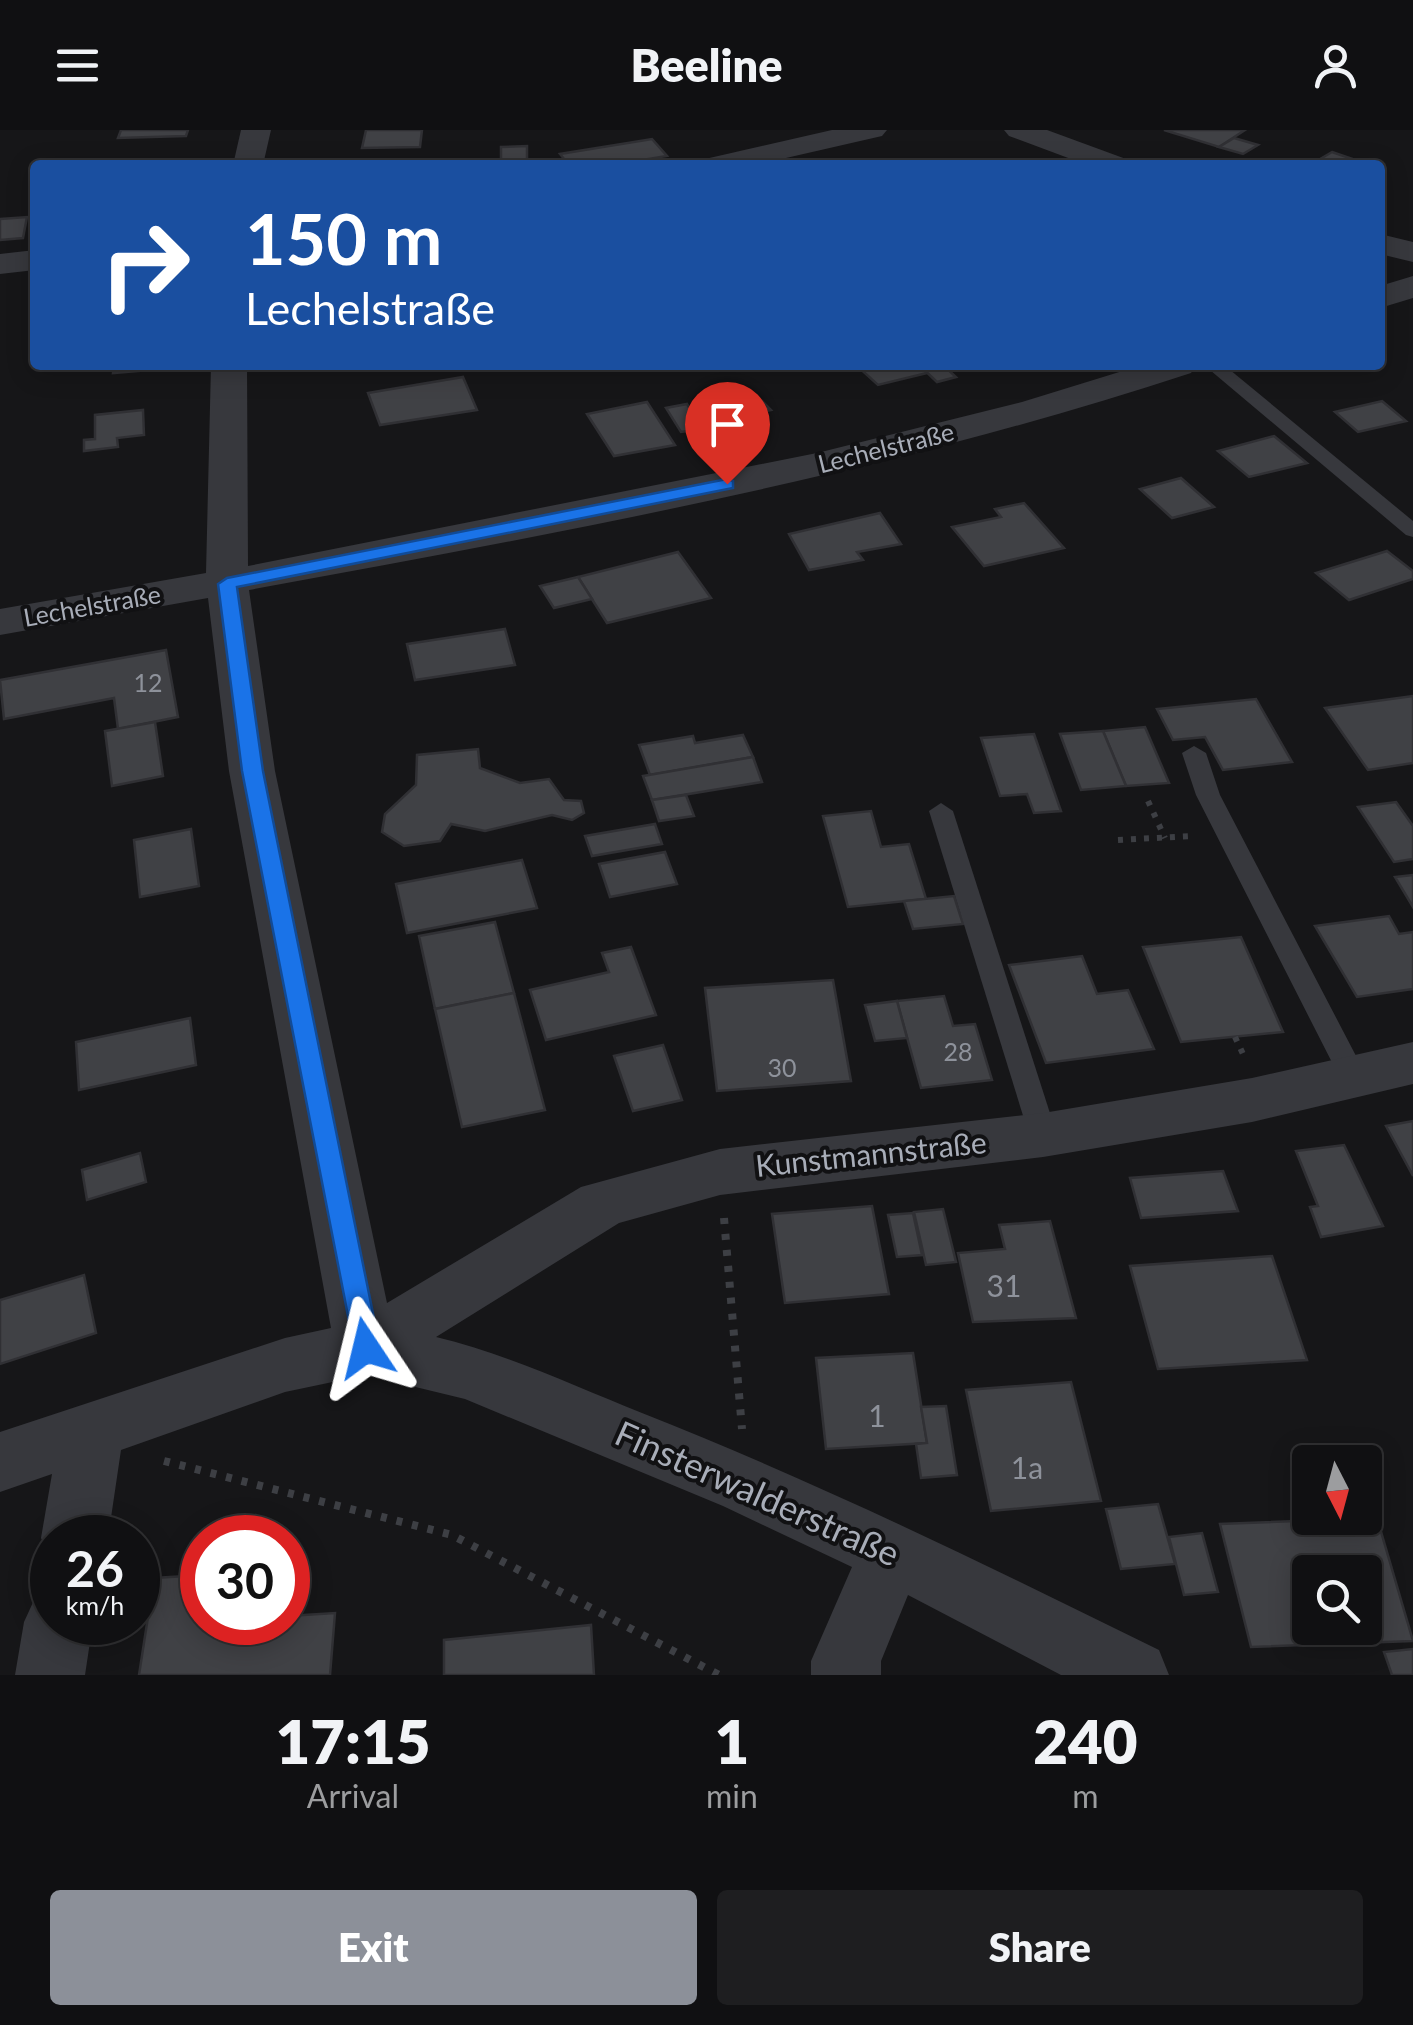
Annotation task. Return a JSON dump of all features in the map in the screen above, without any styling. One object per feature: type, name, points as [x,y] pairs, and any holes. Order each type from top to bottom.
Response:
[{"type":"street","points":[[249,160],[256,130]]},
{"type":"street","points":[[738,160],[872,130]]},
{"type":"street","points":[[1018,130],[1101,160]]},
{"type":"street","points":[[1385,245],[1413,252]]},
{"type":"street","points":[[0,264],[30,261]]},
{"type":"street","points":[[1385,296],[1413,286]]},
{"type":"street","points":[[0,1462],[284,1365],[366,1348],[252,771],[227,584],[229,370]]},
{"type":"street","name":"Lechelstraße","points":[[0,622],[227,584],[802,469],[1092,394],[1163,370]]},
{"type":"street","name":"Kunstmannstraße","points":[[366,1348],[602,1204],[720,1172],[1043,1135],[1252,1100],[1413,1063]]},
{"type":"street","name":"Finsterwalderstraße","points":[[366,1348],[471,1373],[746,1484],[892,1552],[1134,1675]]},
{"type":"street","points":[[78,1515],[92,1430]]},
{"type":"street","points":[[846,1675],[846,1661],[892,1552]]},
{"type":"street","points":[[50,1675],[55,1645]]},
{"type":"lane","points":[[1219,370],[1413,531]]},
{"type":"lane","points":[[1194,753],[1208,795],[1353,1077]]},
{"type":"lane","points":[[941,810],[1043,1135]]},
{"type":"path","points":[[1148,801],[1165,838]]},
{"type":"path","points":[[720,1172],[746,1484]]},
{"type":"path","points":[[92,1430],[180,1468],[452,1535],[718,1675]]},
{"type":"building","points":[[121,130],[188,130],[186,136],[118,138]]},
{"type":"building","points":[[366,130],[422,130],[420,147],[362,148]]},
{"type":"building","points":[[1164,130],[1245,130],[1219,147]]},
{"type":"building","points":[[1234,138],[1258,145],[1243,154],[1219,147]]},
{"type":"building","points":[[652,139],[667,156],[643,160],[565,160],[560,154]]},
{"type":"building","points":[[527,146],[527,160],[501,160],[501,147]]},
{"type":"building","points":[[1332,152],[1355,160],[1318,160]]},
{"type":"building","points":[[27,217],[23,238],[0,240],[0,219]]},
{"type":"building","points":[[862,370],[927,373],[878,385]]},
{"type":"building","points":[[924,370],[948,370],[956,377],[937,382]]},
{"type":"building","points":[[463,377],[477,410],[380,425],[368,393]]},
{"type":"building","points":[[762,401],[771,410],[758,413],[767,422],[713,436],[696,417]]},
{"type":"building","points":[[1382,401],[1406,421],[1358,432],[1335,412]]},
{"type":"building","points":[[647,402],[675,445],[614,456],[587,414]]},
{"type":"building","points":[[687,404],[702,429],[681,432],[666,408]]},
{"type":"building","points":[[143,410],[144,435],[117,438],[118,447],[84,451],[84,440],[95,439],[95,415]]},
{"type":"building","points":[[1274,436],[1307,463],[1249,477],[1218,451]]},
{"type":"building","points":[[1181,478],[1214,507],[1172,518],[1140,489]]},
{"type":"building","points":[[1024,503],[1064,548],[984,566],[952,527],[1001,517],[995,509]]},
{"type":"building","points":[[880,513],[901,544],[857,552],[863,560],[809,570],[789,534]]},
{"type":"building","points":[[1387,551],[1413,571],[1413,579],[1349,600],[1316,573]]},
{"type":"building","points":[[678,552],[711,598],[607,623],[578,577]]},
{"type":"building","points":[[578,577],[592,599],[554,608],[540,586]]},
{"type":"building","points":[[505,629],[515,665],[415,680],[407,644]]},
{"type":"building","points":[[166,650],[178,717],[118,729],[114,698],[4,719],[0,680]]},
{"type":"building","points":[[1413,696],[1413,763],[1368,770],[1325,708]]},
{"type":"building","points":[[1256,699],[1292,762],[1223,770],[1205,737],[1173,740],[1157,709]]},
{"type":"building","points":[[155,722],[163,776],[112,786],[105,731]]},
{"type":"building","points":[[1145,727],[1169,783],[1126,786],[1103,731]]},
{"type":"building","points":[[1103,731],[1126,786],[1081,790],[1060,734]]},
{"type":"building","points":[[1034,734],[1061,811],[1034,813],[1027,794],[1000,796],[981,738]]},
{"type":"building","points":[[743,735],[753,757],[650,775],[639,745],[693,736],[695,743]]},
{"type":"building","points":[[478,749],[480,768],[520,783],[549,779],[564,800],[581,801],[584,813],[572,820],[552,815],[485,831],[451,824],[440,841],[404,846],[382,832],[385,814],[416,785],[417,755]]},
{"type":"building","points":[[753,757],[762,782],[652,800],[643,776]]},
{"type":"building","points":[[686,795],[694,816],[659,821],[652,800]]},
{"type":"building","points":[[1396,802],[1413,826],[1413,859],[1394,862],[1358,807]]},
{"type":"building","points":[[871,811],[881,847],[909,844],[926,899],[848,907],[823,816]]},
{"type":"building","points":[[655,824],[662,844],[592,856],[585,836]]},
{"type":"building","points":[[191,829],[199,886],[140,897],[134,840]]},
{"type":"building","points":[[665,852],[677,884],[610,897],[599,864]]},
{"type":"building","points":[[522,860],[537,908],[407,933],[396,884]]},
{"type":"building","points":[[1413,875],[1413,907],[1395,877]]},
{"type":"building","points":[[954,896],[963,924],[913,929],[904,901]]},
{"type":"building","points":[[1389,916],[1399,934],[1413,932],[1413,989],[1357,997],[1315,926]]},
{"type":"building","points":[[495,922],[514,993],[435,1009],[419,936]]},
{"type":"building","points":[[1241,937],[1283,1032],[1181,1042],[1143,947]]},
{"type":"building","points":[[631,947],[656,1015],[546,1040],[530,990],[609,972],[602,953]]},
{"type":"building","points":[[1082,956],[1097,994],[1128,990],[1154,1049],[1046,1063],[1009,965]]},
{"type":"building","points":[[833,980],[851,1081],[717,1091],[705,988]]},
{"type":"building","points":[[514,993],[545,1110],[462,1127],[435,1009]]},
{"type":"building","points":[[944,996],[953,1026],[975,1024],[992,1080],[921,1088],[897,1001]]},
{"type":"building","points":[[897,1001],[907,1038],[875,1041],[865,1005]]},
{"type":"building","points":[[190,1018],[196,1065],[79,1090],[76,1042]]},
{"type":"building","points":[[663,1045],[682,1100],[633,1111],[614,1056]]},
{"type":"building","points":[[1413,1121],[1413,1176],[1386,1126]]},
{"type":"building","points":[[1344,1145],[1383,1226],[1321,1237],[1310,1207],[1318,1206],[1296,1151]]},
{"type":"building","points":[[140,1153],[146,1182],[87,1200],[82,1170]]},
{"type":"building","points":[[1223,1171],[1238,1211],[1141,1218],[1130,1178]]},
{"type":"building","points":[[872,1206],[889,1294],[785,1303],[772,1214]]},
{"type":"building","points":[[943,1209],[956,1262],[926,1265],[914,1212]]},
{"type":"building","points":[[913,1213],[922,1255],[897,1257],[888,1215]]},
{"type":"building","points":[[1050,1221],[1076,1318],[973,1322],[958,1253],[1005,1249],[999,1225]]},
{"type":"building","points":[[1272,1256],[1307,1360],[1158,1369],[1130,1266]]},
{"type":"building","points":[[84,1275],[96,1333],[0,1364],[0,1300]]},
{"type":"building","points":[[913,1353],[927,1443],[826,1449],[816,1358]]},
{"type":"building","points":[[1071,1382],[1101,1501],[991,1511],[966,1390]]},
{"type":"building","points":[[946,1406],[957,1475],[921,1478],[916,1444],[927,1443],[921,1407]]},
{"type":"building","points":[[1158,1504],[1175,1564],[1121,1569],[1106,1509]]},
{"type":"building","points":[[1292,1521],[1292,1535],[1382,1535],[1413,1641],[1382,1642],[1382,1555],[1292,1555],[1292,1645],[1305,1645],[1251,1647],[1220,1524]]},
{"type":"building","points":[[1202,1533],[1218,1592],[1184,1595],[1169,1537]]},
{"type":"building","points":[[180,1576],[180,1645],[310,1645],[310,1615],[335,1613],[330,1675],[139,1675],[144,1645],[160,1645],[160,1578]]},
{"type":"building","points":[[591,1625],[594,1675],[444,1675],[444,1640]]},
{"type":"building","points":[[1413,1649],[1413,1675],[1392,1675],[1384,1652]]},
{"type":"route","points":[[366,1348],[252,771],[227,584],[727,484]]}]
